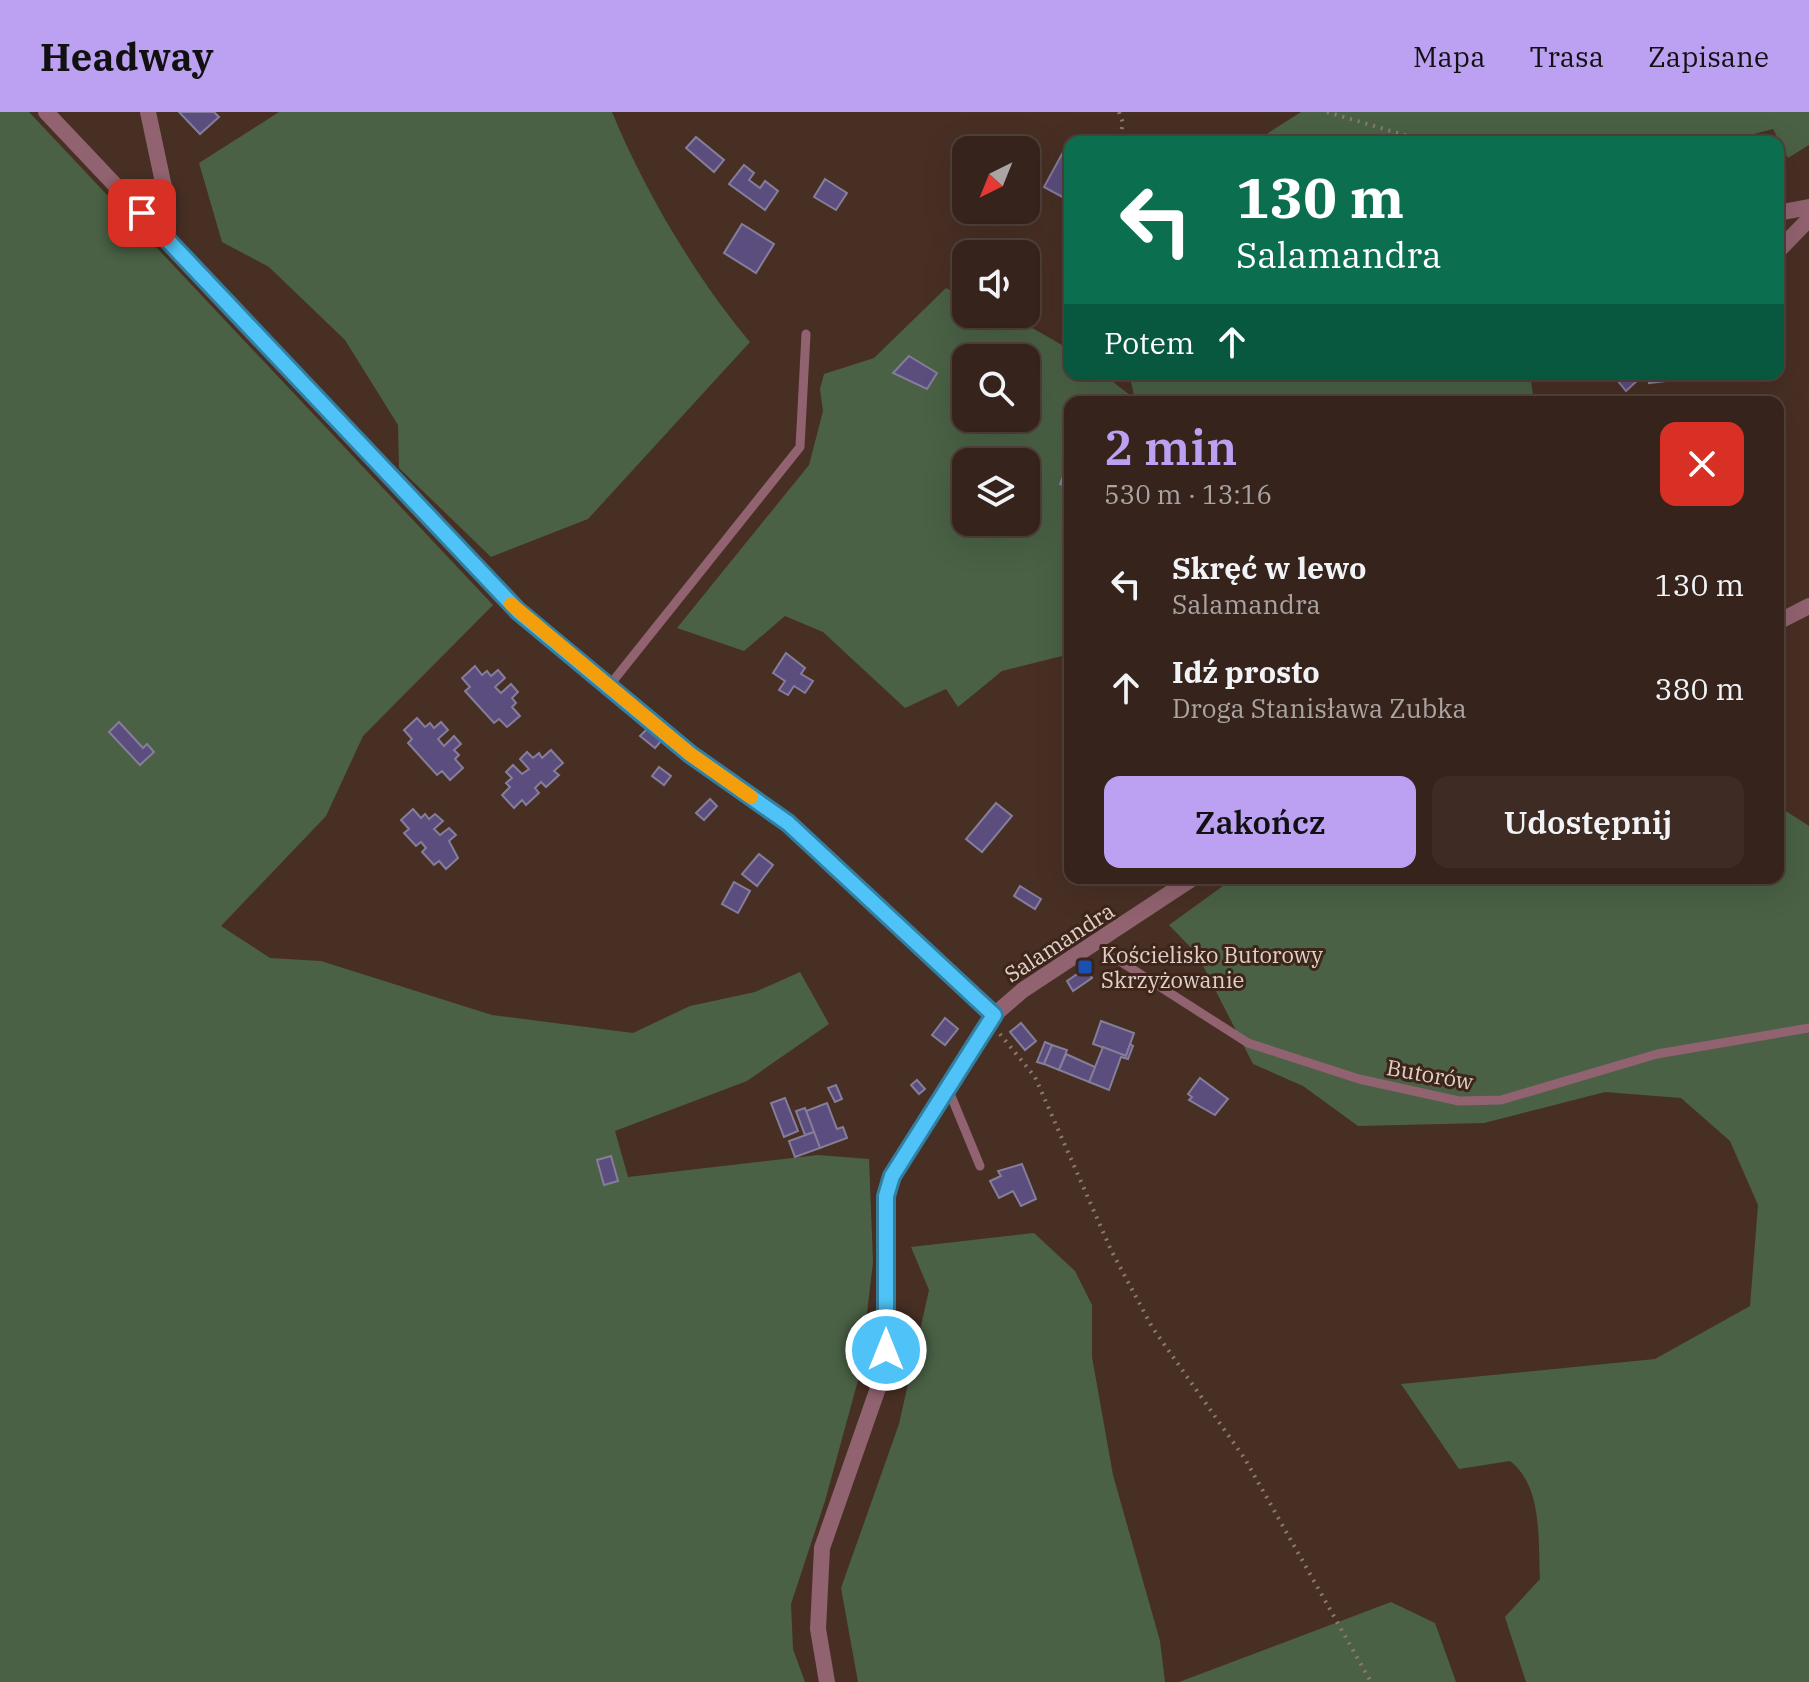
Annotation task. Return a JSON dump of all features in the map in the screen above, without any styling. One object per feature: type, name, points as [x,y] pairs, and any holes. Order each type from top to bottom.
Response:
[{"type":"street","points":[[46,112],[518,611],[690,754],[788,823],[991,1020],[949,1091],[892,1176],[886,1196],[886,1350],[877,1391],[822,1548],[818,1629],[827,1682]]},
{"type":"street","points":[[148,112],[167,201],[161,234]]},
{"type":"street","points":[[1784,212],[1809,207]]},
{"type":"street","points":[[1784,245],[1809,219]]},
{"type":"street","points":[[1784,619],[1809,606]]},
{"type":"street","name":"Salamandra","points":[[991,1020],[1023,990],[1109,951],[1186,884]]},
{"type":"lane","points":[[609,686],[800,447],[806,334]]},
{"type":"lane","name":"Butorów","points":[[1109,951],[1248,1043],[1359,1079],[1459,1101],[1501,1100],[1657,1054],[1809,1028]]},
{"type":"lane","points":[[949,1091],[980,1166]]},
{"type":"path","points":[[1119,112],[1123,123],[1120,136]]},
{"type":"path","points":[[1327,112],[1408,136]]},
{"type":"path","points":[[991,1020],[1035,1077],[1070,1151],[1090,1205],[1152,1327],[1245,1459],[1371,1682]]},
{"type":"green space","points":[[0,112],[29,112],[493,605],[363,736],[326,816],[221,926],[270,958],[321,961],[492,1015],[633,1033],[690,1006],[755,992],[800,972],[829,1024],[747,1081],[615,1131],[628,1177],[818,1155],[869,1159],[873,1262],[860,1373],[825,1501],[791,1604],[793,1649],[805,1682],[0,1682]]},
{"type":"green space","points":[[279,112],[612,112],[639,172],[691,262],[750,342],[588,519],[491,557],[399,468],[398,425],[345,340],[269,267],[222,242],[199,163]]},
{"type":"green space","points":[[1301,112],[1809,112],[1809,145],[1788,158],[1784,150],[1784,136],[1777,136],[1773,129],[1746,136],[1267,136]]},
{"type":"green space","points":[[946,288],[952,291],[952,328],[1032,328],[1064,347],[1064,380],[1111,380],[1131,396],[1064,396],[1064,656],[1002,671],[958,707],[946,689],[905,708],[823,632],[785,616],[744,651],[677,628],[809,465],[823,411],[820,389],[824,374],[874,358]]},
{"type":"green space","points":[[1130,380],[1531,380],[1533,396],[1134,396]]},
{"type":"green space","points":[[1784,810],[1809,826],[1809,1682],[1526,1682],[1505,1617],[1540,1579],[1537,1515],[1528,1485],[1510,1461],[1459,1469],[1401,1384],[1655,1359],[1750,1306],[1758,1205],[1730,1141],[1681,1098],[1605,1092],[1484,1123],[1358,1126],[1303,1086],[1253,1064],[1197,954],[1169,925],[1226,884],[1784,884]]},
{"type":"green space","points":[[1034,1233],[1075,1271],[1092,1305],[1092,1357],[1113,1475],[1160,1641],[1165,1682],[858,1682],[841,1588],[899,1424],[929,1290],[911,1247]]},
{"type":"green space","points":[[1391,1602],[1435,1623],[1456,1682],[1179,1682]]},
{"type":"building","points":[[179,112],[214,112],[219,117],[200,134]]},
{"type":"building","points":[[696,137],[724,160],[714,172],[686,148]]},
{"type":"building","points":[[1062,154],[1064,155],[1064,198],[1044,187]]},
{"type":"building","points":[[744,165],[754,173],[749,180],[760,188],[765,181],[778,191],[765,210],[729,184]]},
{"type":"building","points":[[825,179],[847,193],[836,210],[814,197]]},
{"type":"building","points":[[742,224],[774,244],[756,273],[724,253]]},
{"type":"building","points":[[909,356],[937,373],[927,389],[893,373]]},
{"type":"building","points":[[1617,380],[1638,380],[1626,391]]},
{"type":"building","points":[[786,653],[805,668],[801,674],[813,681],[805,693],[794,686],[788,695],[779,690],[785,681],[773,673]]},
{"type":"building","points":[[475,666],[482,675],[487,671],[491,676],[498,670],[505,678],[495,687],[501,693],[511,684],[518,692],[512,698],[516,703],[512,707],[520,716],[507,727],[499,719],[494,723],[465,691],[470,687],[462,678]]},
{"type":"building","points":[[417,718],[425,727],[430,723],[434,728],[441,722],[448,730],[438,739],[444,746],[454,736],[461,744],[454,750],[459,755],[455,759],[463,768],[450,780],[442,771],[437,775],[408,743],[412,739],[404,730]]},
{"type":"building","points":[[119,722],[143,748],[147,744],[154,752],[140,765],[109,732]]},
{"type":"building","points":[[647,729],[661,741],[655,748],[640,736]]},
{"type":"building","points":[[551,750],[563,763],[554,771],[559,775],[546,787],[541,782],[535,788],[539,793],[526,805],[522,800],[514,808],[502,795],[510,787],[506,783],[512,778],[506,772],[513,765],[522,774],[529,769],[520,759],[527,752],[533,758],[539,753],[542,758]]},
{"type":"building","points":[[659,767],[671,776],[664,785],[652,776]]},
{"type":"building","points":[[710,799],[717,806],[704,820],[696,813]]},
{"type":"building","points":[[996,803],[1012,816],[982,852],[966,839]]},
{"type":"building","points":[[413,809],[421,818],[425,814],[429,819],[435,814],[443,821],[434,829],[440,835],[449,828],[456,835],[449,841],[458,858],[446,869],[439,861],[434,865],[422,852],[426,848],[421,842],[416,846],[404,833],[409,829],[401,820]]},
{"type":"building","points":[[759,854],[773,865],[757,886],[742,874]]},
{"type":"building","points":[[734,882],[750,891],[738,913],[722,904]]},
{"type":"building","points":[[1020,886],[1041,899],[1035,909],[1014,896]]},
{"type":"building","points":[[1086,968],[1092,978],[1073,991],[1067,981]]},
{"type":"building","points":[[945,1018],[958,1029],[945,1045],[932,1035]]},
{"type":"building","points":[[1101,1021],[1134,1033],[1126,1056],[1093,1044]]},
{"type":"building","points":[[1021,1023],[1036,1041],[1025,1050],[1010,1032]]},
{"type":"building","points":[[1045,1042],[1052,1045],[1044,1064],[1037,1062]]},
{"type":"building","points":[[1130,1044],[1133,1046],[1128,1059],[1121,1057],[1109,1090],[1089,1082],[1103,1047],[1126,1056]]},
{"type":"building","points":[[1052,1045],[1067,1050],[1059,1070],[1044,1064]]},
{"type":"building","points":[[1066,1054],[1095,1067],[1089,1082],[1059,1070]]},
{"type":"building","points":[[1200,1078],[1228,1099],[1215,1115],[1189,1100],[1192,1097],[1188,1094]]},
{"type":"building","points":[[917,1080],[925,1089],[919,1094],[911,1085]]},
{"type":"building","points":[[836,1085],[842,1099],[835,1102],[828,1088]]},
{"type":"building","points":[[785,1098],[798,1131],[784,1137],[771,1103]]},
{"type":"building","points":[[827,1103],[837,1129],[843,1127],[847,1138],[820,1148],[806,1111]]},
{"type":"building","points":[[805,1108],[814,1132],[805,1135],[796,1111]]},
{"type":"building","points":[[814,1132],[820,1148],[795,1157],[789,1141]]},
{"type":"building","points":[[611,1156],[618,1181],[604,1185],[597,1160]]},
{"type":"building","points":[[1022,1164],[1036,1199],[1021,1206],[1013,1191],[999,1198],[990,1181],[1001,1176],[998,1171]]},
{"type":"slow traffic","points":[[511,604],[690,754],[751,797]]},
{"type":"place","name":"Kościelisko Butorowy Skrzyżowanie","points":[[1085,967]]},
{"type":"route","points":[[142,213],[518,611],[690,754],[788,823],[994,1015],[949,1091],[892,1176],[886,1196],[886,1350]]}]
